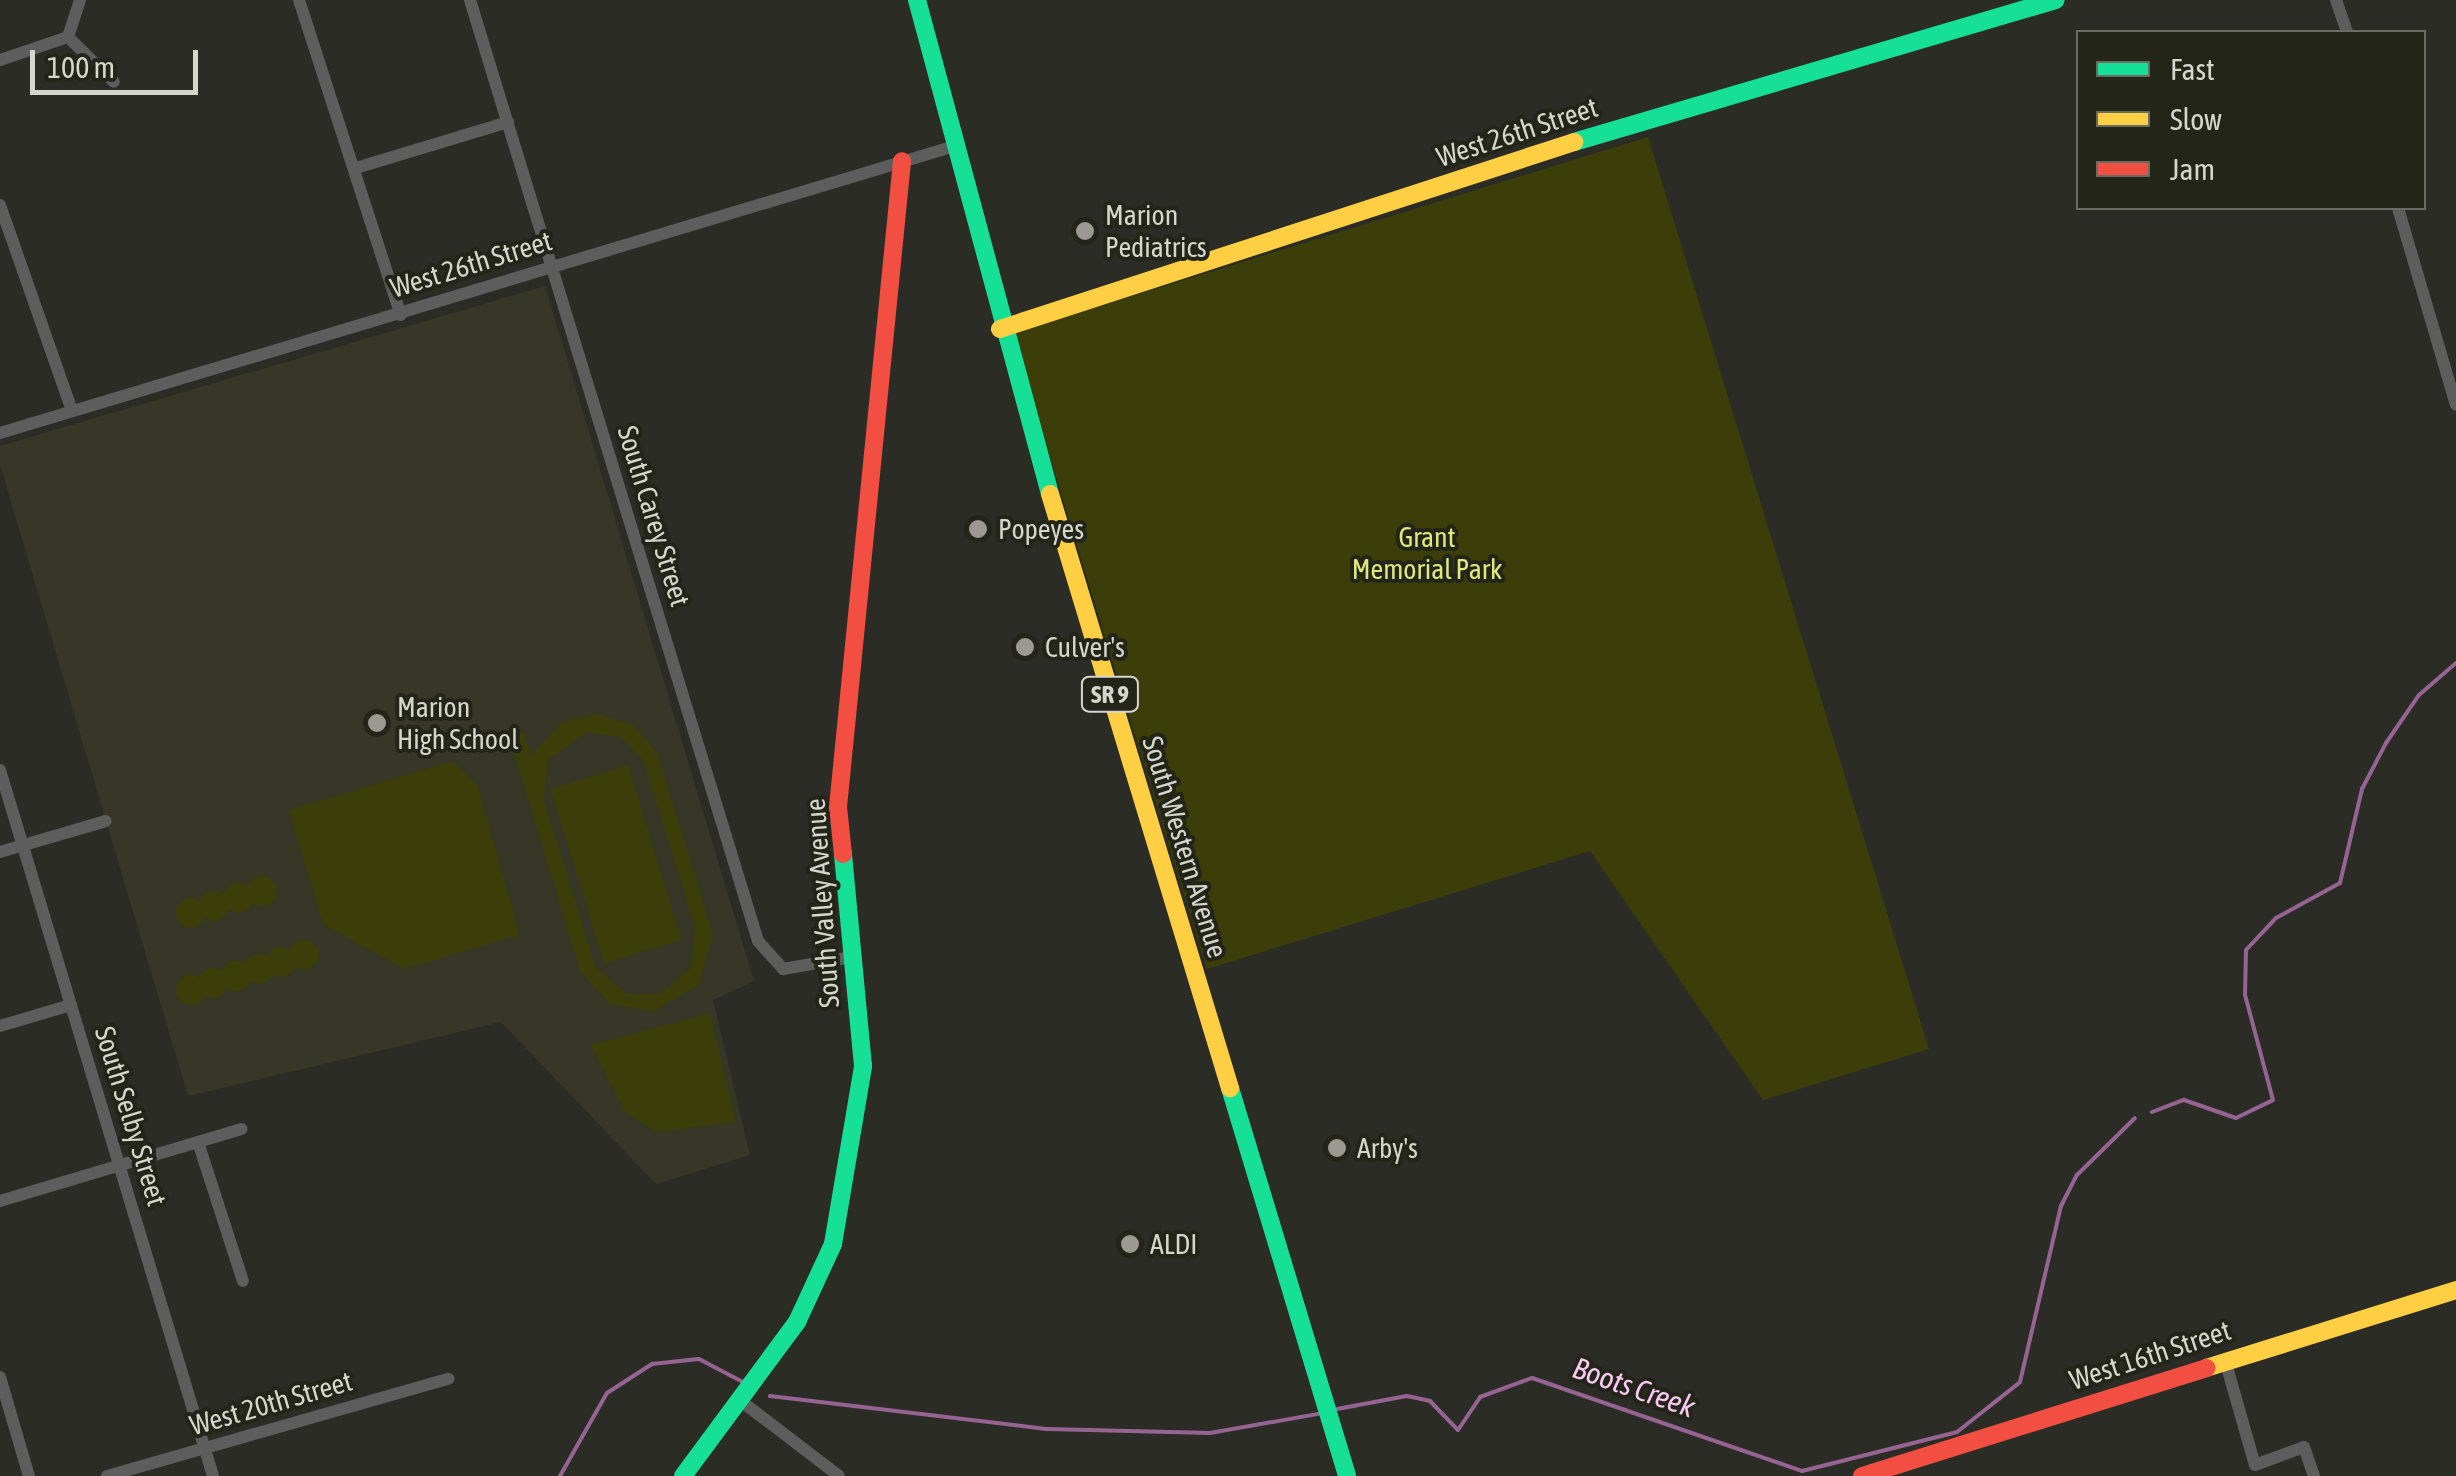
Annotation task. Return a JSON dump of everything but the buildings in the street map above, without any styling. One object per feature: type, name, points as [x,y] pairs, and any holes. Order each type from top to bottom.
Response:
[{"type":"main road","name":"South Western Avenue","points":[[917,0],[958,145],[1000,329],[1348,1476]]},
{"type":"main road","name":"West 26th Street","points":[[1000,329],[1625,126],[2056,0]]},
{"type":"main road","name":"South Valley Avenue","points":[[683,1476],[796,1322],[833,1244],[863,1066],[838,807],[902,161]]},
{"type":"main road","name":"West 16th Street","points":[[1862,1476],[2456,1290]]},
{"type":"street","points":[[68,37],[80,0]]},
{"type":"street","points":[[298,0],[402,315]]},
{"type":"street","name":"South Carey Street","points":[[470,0],[758,941],[782,969],[852,957]]},
{"type":"street","points":[[2336,0],[2346,30]]},
{"type":"street","points":[[0,60],[68,37]]},
{"type":"street","points":[[68,37],[114,82]]},
{"type":"street","points":[[356,168],[508,122]]},
{"type":"street","name":"West 26th Street","points":[[0,433],[958,145]]},
{"type":"street","points":[[1,209],[72,411]]},
{"type":"street","points":[[2399,210],[2456,405]]},
{"type":"street","name":"South Selby Street","points":[[0,770],[213,1476]]},
{"type":"street","points":[[0,852],[106,821]]},
{"type":"street","points":[[0,1026],[71,1005]]},
{"type":"street","points":[[0,1202],[241,1129]]},
{"type":"street","points":[[198,1142],[242,1282]]},
{"type":"street","points":[[2225,1360],[2255,1465],[2304,1447],[2314,1476]]},
{"type":"street","points":[[0,1377],[29,1476]]},
{"type":"street","name":"West 20th Street","points":[[107,1476],[448,1379]]},
{"type":"street","points":[[741,1401],[840,1476]]},
{"type":"shaded area","name":"Marion High School","points":[[545,286],[754,981],[713,1000],[750,1155],[656,1184],[501,1022],[188,1096],[0,465],[0,446]]},
{"type":"green space","name":"Grant Memorial Park","points":[[1648,137],[1929,1049],[1763,1100],[1590,851],[1207,969],[1012,333]]},
{"type":"green space","points":[[599,714],[633,725],[657,752],[713,934],[699,985],[653,1012],[610,1004],[581,973],[509,737],[524,733],[531,755],[564,721]],"holes":[[[587,732],[620,737],[643,760],[695,927],[691,968],[660,994],[627,994],[596,968],[544,800],[548,760]]]},
{"type":"green space","points":[[453,761],[477,785],[520,935],[404,969],[323,924],[289,810]]},
{"type":"green space","points":[[628,765],[682,940],[604,964],[551,789]]},
{"type":"green space","points":[[262,876],[273,880],[277,891],[273,902],[262,906],[251,902],[247,891],[251,880]]},
{"type":"green space","points":[[238,883],[249,887],[253,898],[249,909],[238,913],[227,909],[223,898],[227,887]]},
{"type":"green space","points":[[214,891],[225,895],[229,906],[225,917],[214,921],[203,917],[199,906],[203,895]]},
{"type":"green space","points":[[191,898],[202,902],[206,913],[202,924],[191,928],[180,924],[176,913],[180,902]]},
{"type":"green space","points":[[304,940],[315,944],[319,955],[315,966],[304,970],[293,966],[289,955],[293,944]]},
{"type":"green space","points":[[281,947],[292,951],[296,962],[292,973],[281,977],[270,973],[266,962],[270,951]]},
{"type":"green space","points":[[259,954],[270,958],[274,969],[270,980],[259,984],[248,980],[244,969],[248,958]]},
{"type":"green space","points":[[236,961],[247,965],[251,976],[247,987],[236,991],[225,987],[221,976],[225,965]]},
{"type":"green space","points":[[213,968],[224,972],[228,983],[224,994],[213,998],[202,994],[198,983],[202,972]]},
{"type":"green space","points":[[191,975],[202,979],[206,990],[202,1001],[191,1005],[180,1001],[176,990],[180,979]]},
{"type":"green space","points":[[710,1013],[736,1122],[656,1132],[626,1113],[591,1045]]},
{"type":"waterway","name":"Boots Creek","points":[[2152,1112],[2184,1100],[2236,1118],[2273,1100],[2245,995],[2246,950],[2276,918],[2340,883],[2362,789],[2386,743],[2419,695],[2456,663]]},
{"type":"waterway","name":"Boots Creek","points":[[1337,1409],[1407,1396],[1430,1401],[1458,1430],[1480,1397],[1532,1378],[1802,1471],[1957,1432],[2020,1382],[2061,1206],[2077,1175],[2135,1118]]},
{"type":"waterway","name":"Boots Creek","points":[[560,1476],[607,1393],[652,1364],[699,1359],[743,1382]]},
{"type":"waterway","name":"Boots Creek","points":[[770,1396],[1048,1429],[1210,1433],[1318,1414]]},
{"type":"traffic: fast","points":[[917,0],[1050,494]]},
{"type":"traffic: fast","points":[[1574,142],[2056,0]]},
{"type":"traffic: fast","points":[[683,1476],[797,1322],[833,1244],[863,1066],[843,854]]},
{"type":"traffic: fast","points":[[1230,1088],[1347,1476]]},
{"type":"traffic: slow","points":[[1000,329],[1574,142]]},
{"type":"traffic: slow","points":[[1050,494],[1230,1088]]},
{"type":"traffic: slow","points":[[2206,1368],[2456,1290]]},
{"type":"traffic: jam","points":[[843,854],[838,807],[902,161]]},
{"type":"traffic: jam","points":[[1862,1476],[2206,1368]]},
{"type":"place","name":"Marion Pediatrics","points":[[1085,231]]},
{"type":"place","name":"Popeyes","points":[[978,529]]},
{"type":"place","name":"Culver's","points":[[1025,647]]},
{"type":"place","name":"Marion High School","points":[[377,723]]},
{"type":"place","name":"Arby's","points":[[1337,1148]]},
{"type":"place","name":"ALDI","points":[[1130,1244]]}]
